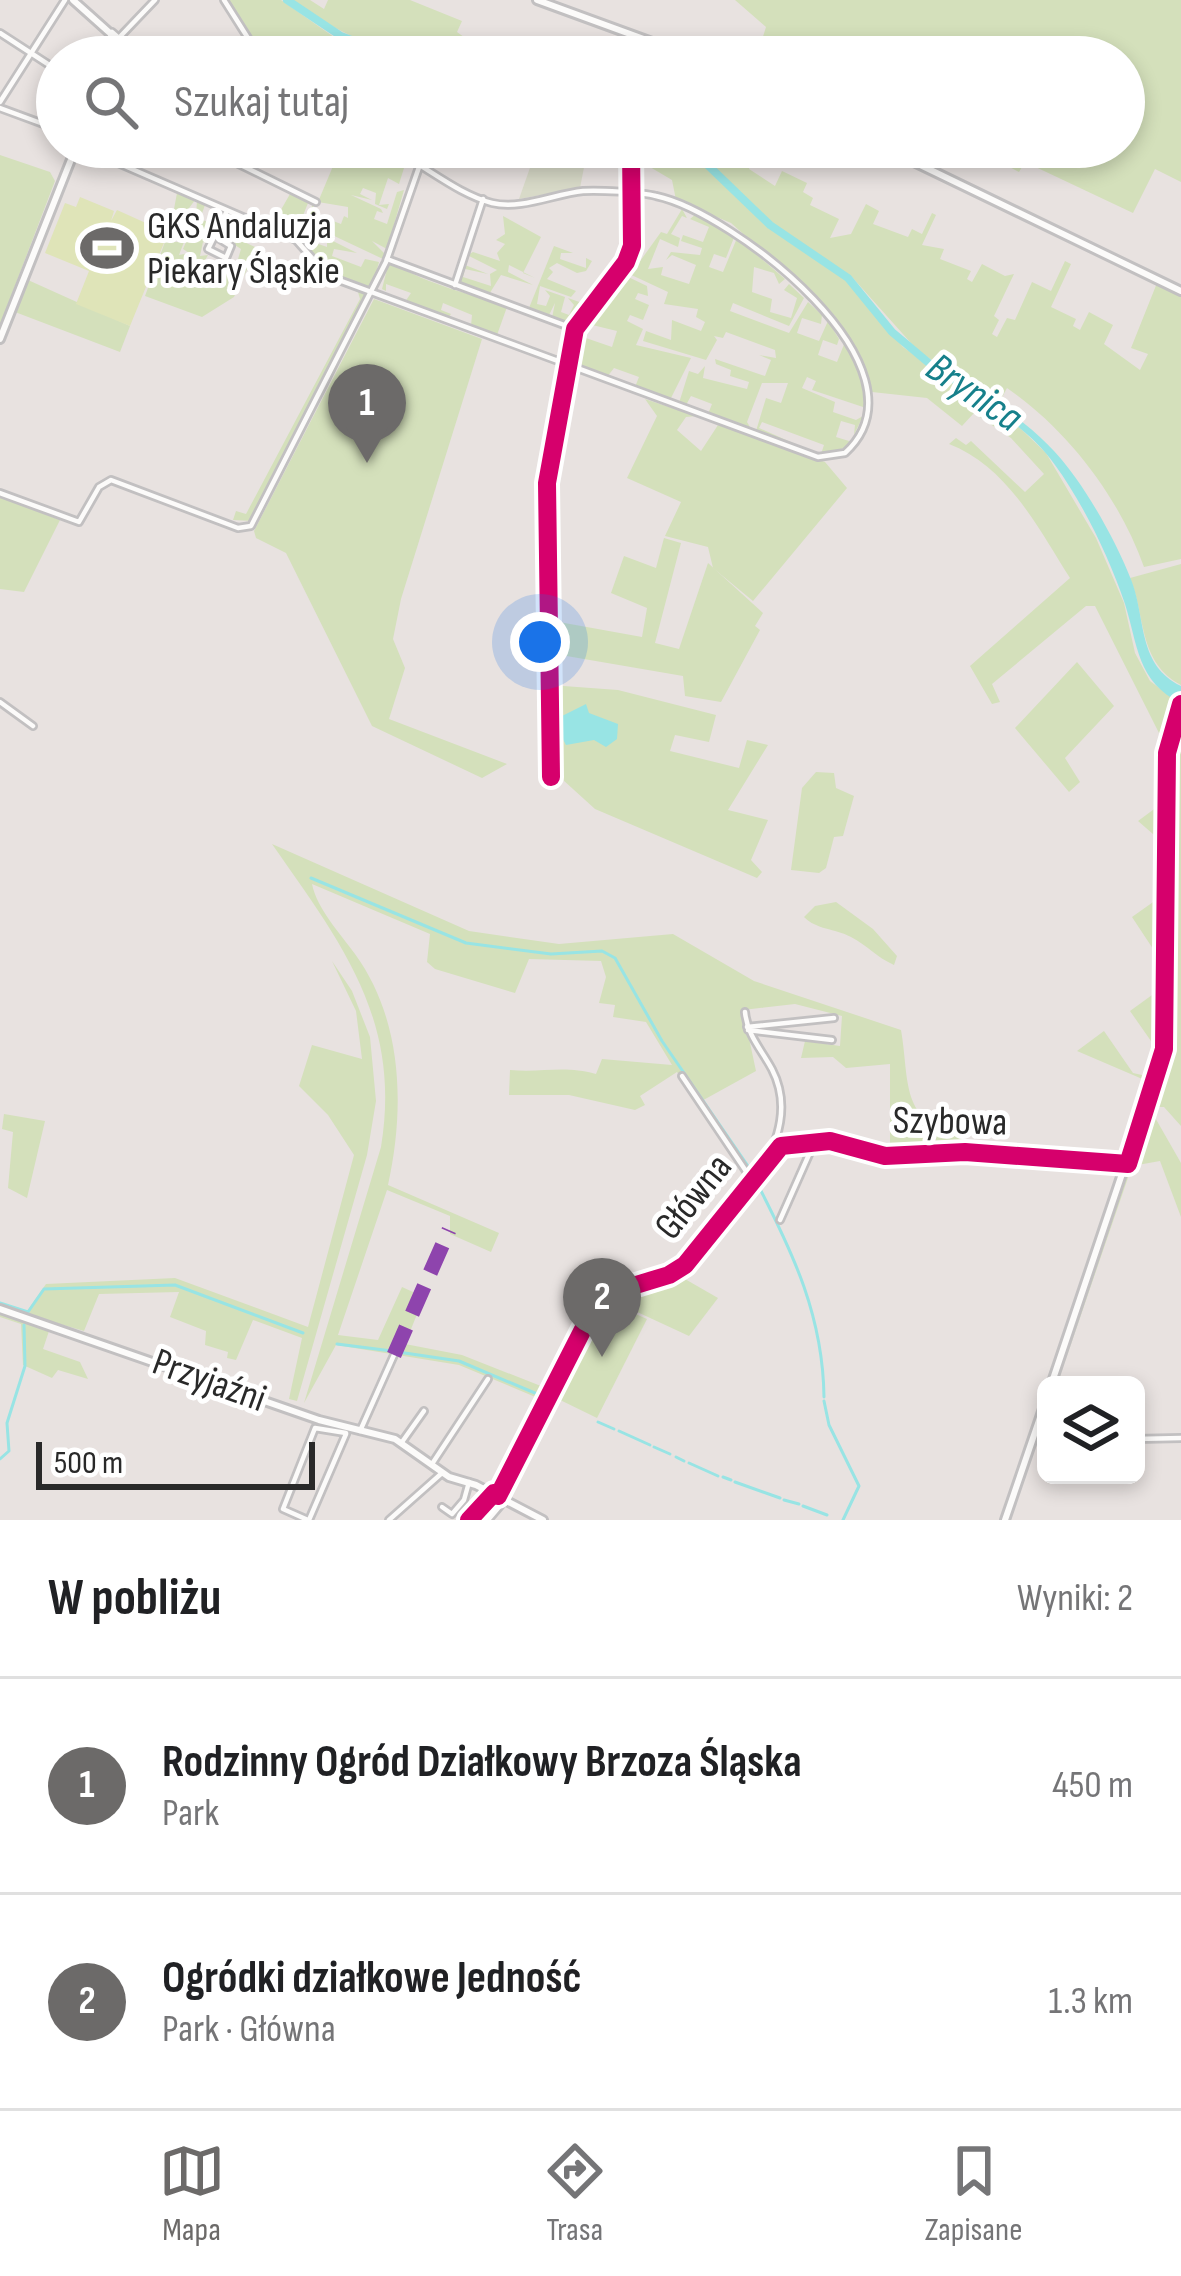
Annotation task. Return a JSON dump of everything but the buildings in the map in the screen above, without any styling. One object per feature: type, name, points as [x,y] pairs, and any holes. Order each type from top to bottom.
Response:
[{"type":"street","points":[[41,36],[69,0],[114,36]]},
{"type":"street","points":[[121,36],[153,0]]},
{"type":"street","points":[[224,0],[247,36]]},
{"type":"street","points":[[537,0],[636,36]]},
{"type":"street","points":[[0,33],[36,57]]},
{"type":"street","points":[[36,42],[0,105],[36,120]]},
{"type":"street","points":[[0,339],[69,168]]},
{"type":"street","points":[[126,168],[296,240],[320,271],[371,292],[818,457],[845,453],[855,444],[866,423],[870,394],[845,337],[738,232],[657,196],[588,191],[510,203],[483,200],[422,168]]},
{"type":"street","points":[[247,168],[316,202]]},
{"type":"street","points":[[0,493],[79,522],[99,487],[111,480],[247,528],[259,515],[387,259],[417,168]]},
{"type":"street","points":[[926,168],[1181,291]]},
{"type":"street","points":[[565,363],[575,329],[628,257],[631,196]]},
{"type":"street","points":[[454,286],[483,200]]},
{"type":"street","points":[[215,236],[227,212]]},
{"type":"street","points":[[387,259],[575,329]]},
{"type":"street","points":[[0,702],[33,725]]},
{"type":"street","points":[[1054,1376],[1129,1165],[1164,1049],[1166,765],[1180,706]]},
{"type":"street","name":"Główna","points":[[499,1496],[601,1296],[685,1265],[773,1150],[780,1089],[770,1063],[747,1029],[745,1012]]},
{"type":"street","points":[[747,1029],[834,1018]]},
{"type":"street","points":[[747,1029],[832,1040]]},
{"type":"street","points":[[682,1076],[752,1180]]},
{"type":"street","name":"Główna","points":[[778,1138],[781,1146]]},
{"type":"street","points":[[780,1220],[815,1141]]},
{"type":"street","name":"Szybowa","points":[[773,1150],[815,1141],[885,1156],[965,1152],[1129,1165]]},
{"type":"street","name":"Przyjaźni","points":[[0,1309],[347,1431],[402,1442],[442,1473],[499,1496],[539,1519]]},
{"type":"street","points":[[360,1431],[394,1355]]},
{"type":"street","points":[[432,1464],[488,1379]]},
{"type":"street","points":[[402,1442],[424,1411]]},
{"type":"street","points":[[1005,1520],[1037,1427]]},
{"type":"street","points":[[315,1428],[347,1431],[309,1520],[283,1509],[315,1428]]},
{"type":"street","points":[[1145,1438],[1181,1438]]},
{"type":"street","points":[[389,1520],[442,1473]]},
{"type":"street","points":[[442,1507],[452,1514],[464,1500],[469,1482]]},
{"type":"street","points":[[469,1520],[499,1496]]},
{"type":"street","points":[[488,1520],[499,1496]]},
{"type":"green space","points":[[225,0],[281,0],[333,36],[248,36]]},
{"type":"green space","points":[[292,0],[310,0],[324,9],[328,0],[410,0],[462,21],[457,32],[462,36],[352,36]]},
{"type":"green space","points":[[735,0],[1181,0],[1181,182],[1155,169],[1133,213],[1038,168],[1145,168],[1145,36],[763,36],[766,27]]},
{"type":"green space","points":[[0,155],[50,172],[55,181],[0,325]]},
{"type":"green space","points":[[332,168],[404,168],[399,184],[388,178],[379,205],[389,204],[387,209],[375,204],[376,193],[363,188],[360,194],[372,200],[351,195],[381,209],[383,213],[377,211],[374,219],[387,224],[397,192],[404,190],[387,249],[372,241],[385,254],[383,259],[311,225],[303,241],[273,228],[276,221],[302,231],[304,226],[278,215],[290,194],[308,203],[302,218],[306,221],[313,204],[315,214],[341,224],[344,216],[348,218],[348,207],[318,202]]},
{"type":"green space","points":[[530,168],[584,168],[580,188],[519,199]]},
{"type":"green space","points":[[652,168],[713,168],[779,235],[846,279],[903,347],[1020,428],[1046,453],[1096,538],[1124,603],[1135,653],[1150,681],[1178,702],[1165,757],[1164,874],[1161,841],[1138,821],[1161,804],[1159,733],[1095,606],[1086,606],[992,684],[1000,702],[992,704],[970,666],[1070,578],[1005,483],[970,454],[949,444],[956,438],[966,445],[971,441],[1025,492],[1044,474],[1011,438],[974,413],[962,426],[927,398],[872,392],[835,316],[731,223],[676,200],[672,180]]},
{"type":"green space","points":[[715,168],[749,168],[775,186],[782,171],[807,183],[803,192],[813,198],[810,205],[839,219],[830,238],[851,234],[866,204],[879,211],[873,224],[908,237],[912,229],[922,234],[932,213],[936,215],[922,245],[944,249],[940,259],[971,271],[967,279],[972,282],[982,264],[1005,276],[1014,274],[994,316],[999,320],[992,334],[997,337],[1007,318],[1015,320],[1032,282],[1051,291],[1065,261],[1071,264],[1051,307],[1076,319],[1073,326],[1080,330],[1089,312],[1113,325],[1104,344],[1140,370],[1148,354],[1131,348],[1157,283],[1181,295],[1181,559],[1144,567],[1106,491],[1051,424],[1007,388],[1000,401],[919,352],[852,277],[780,232]]},
{"type":"green space","points":[[177,193],[195,200],[184,215],[196,216],[197,201],[205,205],[200,219],[213,224],[222,212],[209,244],[203,242],[200,256],[208,255],[203,264],[227,272],[226,264],[236,266],[241,249],[221,236],[231,216],[236,218],[229,235],[257,248],[234,297],[202,317],[145,296],[165,242],[184,242],[179,255],[189,253],[183,249],[195,221],[190,219],[183,231],[162,222],[174,209]]},
{"type":"green space","points":[[80,197],[114,211],[111,221],[117,210],[168,233],[130,326],[76,304],[89,271],[45,253],[65,203],[76,207]]},
{"type":"green space","points":[[682,209],[687,218],[682,216],[671,234],[680,238],[678,247],[660,239],[648,269],[663,267],[661,275],[689,284],[696,265],[672,255],[666,260],[671,252],[700,255],[702,248],[681,241],[683,235],[703,242],[709,227],[690,219],[696,214],[735,235],[726,258],[714,254],[709,267],[723,272],[737,238],[785,279],[779,284],[774,273],[754,267],[752,292],[772,299],[770,312],[791,318],[797,298],[784,290],[789,284],[804,298],[789,326],[733,303],[730,311],[789,333],[808,302],[822,315],[821,324],[802,318],[797,333],[819,341],[828,321],[839,339],[837,345],[823,340],[818,355],[837,362],[845,342],[865,385],[866,408],[812,390],[816,381],[807,377],[802,388],[835,402],[833,412],[856,420],[863,416],[854,435],[855,425],[841,421],[836,437],[849,441],[848,447],[821,454],[824,445],[762,422],[759,428],[813,452],[756,431],[766,398],[781,403],[788,383],[762,383],[747,422],[750,427],[708,414],[712,404],[691,396],[686,405],[679,403],[689,371],[698,374],[705,366],[703,378],[747,389],[749,382],[730,376],[731,370],[715,359],[765,376],[771,360],[759,355],[776,358],[775,350],[726,332],[723,338],[714,336],[717,340],[706,360],[643,341],[646,331],[671,340],[672,320],[701,331],[705,322],[696,317],[698,309],[664,304],[668,292],[625,272],[631,260],[638,264],[661,232],[667,234]]},
{"type":"green space","points":[[503,216],[541,237],[523,272],[509,265],[508,272],[533,285],[501,275],[488,296],[458,282],[465,265],[488,274],[465,269],[463,277],[491,286],[490,274],[497,270],[467,255],[473,252],[500,261],[497,253],[505,244],[496,240],[505,234]]},
{"type":"green space","points":[[313,233],[310,241],[327,247],[327,238],[357,253],[334,249],[332,256],[361,267],[365,259],[379,262],[373,284],[366,288],[324,271],[307,246]]},
{"type":"green space","points":[[554,246],[573,253],[561,253],[560,259],[586,268],[586,258],[592,261],[586,271],[577,273],[557,263],[549,268],[553,272],[547,279],[576,291],[571,297],[540,286],[537,304],[546,306],[550,296],[545,290],[565,297],[561,312],[569,315],[574,305],[568,298],[588,305],[570,324],[552,318],[555,303],[548,317],[529,308]]},
{"type":"green space","points":[[388,265],[507,307],[497,335],[471,326],[472,315],[443,303],[441,310],[451,314],[448,318],[405,302],[411,293],[386,284],[386,291],[382,289]]},
{"type":"green space","points":[[622,274],[647,286],[648,296],[638,293],[635,299],[649,305],[643,320],[630,315],[627,321],[643,329],[636,345],[691,358],[670,400],[635,387],[639,377],[614,368],[607,377],[571,363],[582,326],[583,337],[612,347],[617,331],[584,323]]},
{"type":"green space","points":[[28,280],[130,326],[120,352],[15,312]]},
{"type":"green space","points":[[338,284],[367,295],[253,521],[233,520],[236,511],[246,514],[360,299],[358,292]]},
{"type":"green space","points":[[374,299],[482,339],[401,599],[393,639],[405,668],[389,719],[507,764],[482,778],[372,726],[286,553],[256,538],[254,531]]},
{"type":"green space","points":[[645,399],[696,416],[686,417],[677,430],[701,451],[718,425],[825,462],[847,488],[753,601],[713,568],[708,547],[665,536],[681,502],[627,478],[657,416]]},
{"type":"green space","points":[[0,497],[60,520],[24,592],[0,589]]},
{"type":"green space","points":[[664,538],[681,543],[655,643],[679,649],[708,563],[763,613],[755,626],[760,630],[721,702],[685,696],[683,676],[549,653],[548,620],[642,637],[647,608],[611,593],[624,556],[656,568]]},
{"type":"green space","points":[[1181,564],[1181,685],[1167,675],[1150,651],[1130,578]]},
{"type":"green space","points":[[1077,662],[1114,706],[1065,758],[1080,782],[1069,792],[1015,728]]},
{"type":"green space","points":[[550,685],[618,690],[716,715],[709,742],[675,735],[670,751],[739,768],[747,740],[768,745],[728,810],[768,820],[751,860],[762,872],[757,878],[595,809],[552,770]]},
{"type":"green space","points":[[1181,724],[1181,1126],[1164,1107],[1156,1107],[1153,1114],[1181,1163],[1181,1217],[1160,1161],[1132,1166],[1060,1376],[1167,1057],[1175,1042],[1174,747]]},
{"type":"green space","points":[[816,772],[834,773],[836,788],[854,796],[843,836],[834,837],[826,868],[819,873],[791,870],[802,788]]},
{"type":"green space","points":[[272,844],[469,931],[559,944],[673,934],[754,981],[901,1030],[917,1110],[942,1131],[962,1138],[960,1149],[890,1155],[890,1064],[846,1068],[833,1057],[801,1058],[805,1041],[840,1046],[842,1016],[795,1004],[743,1010],[756,1071],[698,1103],[677,1072],[640,1096],[645,1105],[635,1110],[569,1095],[509,1095],[510,1070],[596,1074],[602,1059],[672,1065],[646,1022],[613,1017],[615,1005],[599,1003],[606,977],[601,961],[529,959],[515,993],[435,969],[427,962],[430,934],[312,884],[324,912],[371,980],[391,1036],[398,1095],[388,1185],[499,1233],[491,1252],[450,1234],[450,1216],[387,1190],[338,1335],[378,1340],[402,1287],[424,1297],[405,1344],[462,1355],[551,1390],[545,1401],[459,1365],[336,1345],[304,1403],[381,1147],[383,1060],[360,985],[321,915]]},
{"type":"green space","points":[[1156,900],[1167,911],[1164,1046],[1154,1084],[1077,1051],[1104,1031],[1133,1073],[1151,1077],[1158,1051],[1130,1011],[1159,990],[1161,961],[1132,917]]},
{"type":"green space","points":[[836,902],[873,929],[897,956],[894,965],[851,937],[804,917],[815,906]]},
{"type":"green space","points":[[332,961],[352,991],[370,1037],[376,1101],[367,1155],[297,1401],[289,1399],[302,1338],[253,1320],[236,1360],[227,1358],[228,1352],[205,1345],[206,1331],[170,1317],[179,1292],[99,1294],[84,1331],[25,1314],[46,1284],[175,1278],[308,1327],[354,1155],[328,1115],[299,1086],[312,1045],[362,1059],[356,1011]]},
{"type":"green space","points":[[4,1114],[45,1121],[27,1198],[8,1188],[13,1132],[2,1129]]},
{"type":"green space","points":[[678,1275],[718,1298],[689,1336],[607,1298]]},
{"type":"green space","points":[[604,1300],[647,1319],[597,1418],[556,1398]]},
{"type":"green space","points":[[0,1311],[50,1328],[43,1349],[80,1362],[88,1379],[58,1370],[52,1378],[23,1365],[21,1324],[0,1317]]},
{"type":"water","points":[[931,363],[1027,426],[1075,477],[1121,555],[1150,654],[1167,677],[1181,686],[1181,703],[1147,673],[1103,550],[1055,465],[1016,425],[928,367]]},
{"type":"water","points":[[586,704],[589,713],[618,724],[617,739],[606,747],[594,740],[566,745],[556,726],[560,717]]},
{"type":"waterway","name":"Brynica","points":[[287,0],[341,36]]},
{"type":"waterway","name":"Brynica","points":[[711,168],[770,225],[848,278],[892,332],[936,369]]},
{"type":"waterway","points":[[311,878],[466,943],[551,954],[602,951],[615,958],[662,1041],[750,1169]]},
{"type":"waterway","points":[[758,1185],[804,1287],[818,1340],[824,1397]]},
{"type":"waterway","points":[[0,1303],[28,1312],[44,1289],[175,1285],[303,1333]]},
{"type":"waterway","points":[[0,1459],[9,1451],[7,1423],[25,1366],[24,1325]]},
{"type":"waterway","points":[[337,1344],[392,1351]]},
{"type":"waterway","points":[[398,1352],[459,1361],[542,1396]]},
{"type":"waterway","points":[[824,1401],[829,1425],[859,1486],[843,1520]]},
{"type":"waterway","points":[[598,1422],[614,1429]]},
{"type":"waterway","points":[[619,1431],[650,1445]]},
{"type":"waterway","points":[[654,1447],[670,1454]]},
{"type":"waterway","points":[[676,1457],[684,1461]]},
{"type":"waterway","points":[[689,1463],[718,1476]]},
{"type":"waterway","points":[[723,1477],[731,1480]]},
{"type":"waterway","points":[[735,1482],[780,1498]]},
{"type":"waterway","points":[[784,1500],[799,1504]]},
{"type":"waterway","points":[[803,1506],[827,1515]]},
{"type":"marked path","points":[[394,1355],[449,1230]]},
{"type":"cycle path","points":[[551,777],[547,483],[575,329],[626,262],[632,246],[631,168]]},
{"type":"cycle path","points":[[469,1520],[494,1493],[498,1496],[600,1296],[669,1275],[685,1265],[781,1146],[830,1141],[885,1156],[965,1152],[1128,1164],[1164,1049],[1167,753],[1181,704]]},
{"type":"place","name":"GKS Andaluzja Piekary Śląskie","points":[[107,248]]},
{"type":"place","name":"Rodzinny Ogród Działkowy Brzoza Śląska","points":[[367,463]]},
{"type":"place","name":"Ogródki działkowe Jedność","points":[[602,1357]]}]
